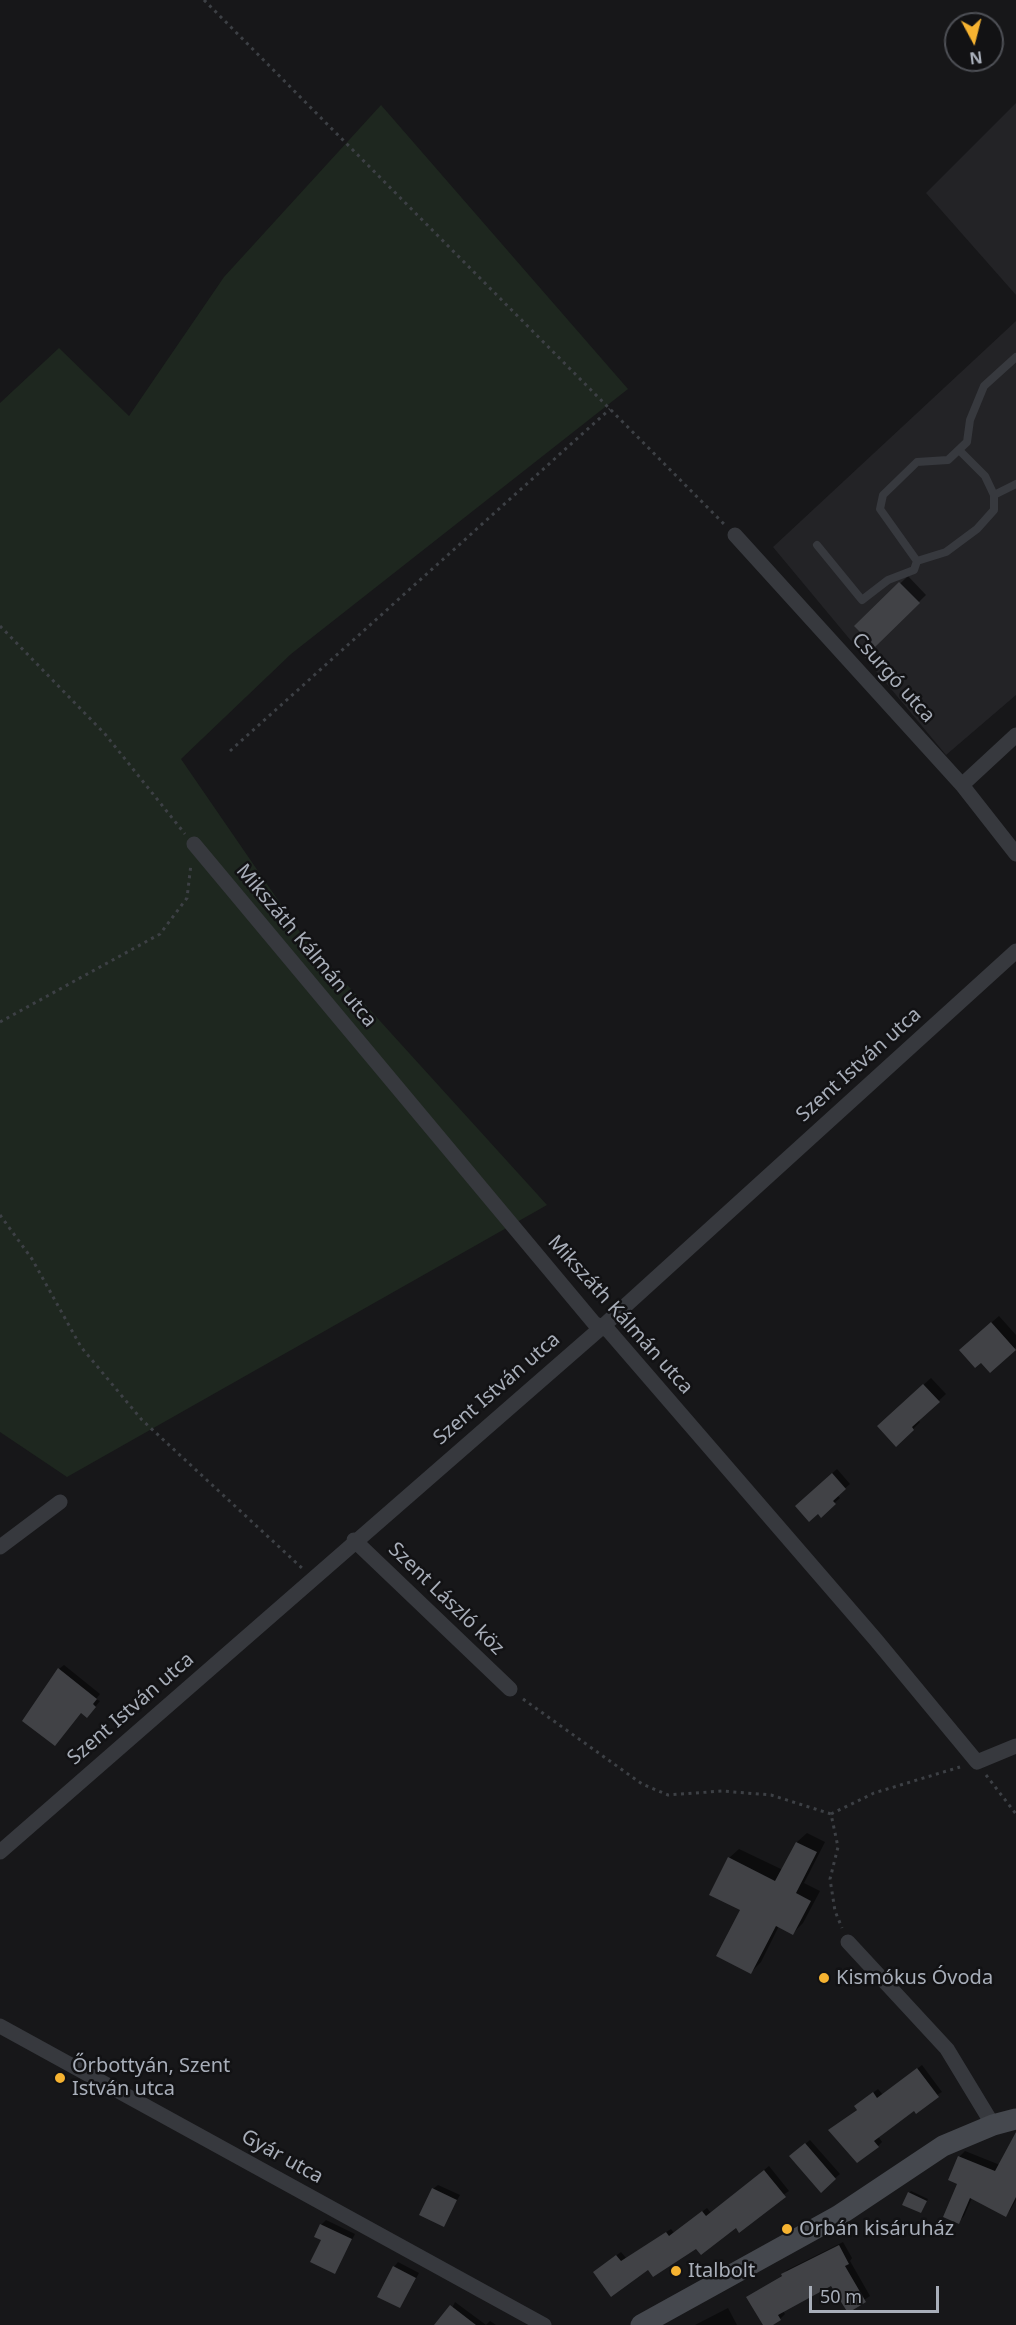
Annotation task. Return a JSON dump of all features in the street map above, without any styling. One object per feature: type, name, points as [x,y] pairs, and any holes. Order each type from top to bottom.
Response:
[{"type":"main road","points":[[641,2325],[838,2216],[943,2146],[993,2125],[1016,2119]]},
{"type":"street","name":"Csurgó utca","points":[[735,535],[962,785],[1016,854]]},
{"type":"street","points":[[962,785],[1016,735]]},
{"type":"street","name":"Mikszáth Kálmán utca","points":[[194,844],[594,1323],[609,1330],[977,1762]]},
{"type":"street","name":"Szent István utca","points":[[0,1852],[354,1540],[602,1327],[1016,951]]},
{"type":"street","points":[[0,1547],[60,1502]]},
{"type":"street","name":"Szent László köz","points":[[354,1540],[510,1689]]},
{"type":"street","points":[[977,1762],[1016,1746]]},
{"type":"street","points":[[848,1942],[947,2049],[993,2125]]},
{"type":"street","name":"Gyár utca","points":[[0,2026],[544,2325]]},
{"type":"lane","points":[[917,561],[880,509],[883,495],[917,462],[948,460],[967,442],[970,420],[984,386],[1016,357]]},
{"type":"lane","points":[[917,561],[946,552],[978,529],[994,510],[994,495],[985,476],[959,450]]},
{"type":"lane","points":[[994,495],[1016,484]]},
{"type":"lane","points":[[817,545],[862,600],[888,580],[914,570],[917,561]]},
{"type":"path","points":[[204,0],[735,535]]},
{"type":"path","points":[[230,751],[610,409]]},
{"type":"path","points":[[0,626],[105,734],[194,844],[187,898],[160,934],[0,1022]]},
{"type":"path","points":[[0,1215],[32,1259],[81,1347],[142,1420],[312,1578]]},
{"type":"path","points":[[510,1689],[642,1784],[668,1795],[722,1791],[771,1795],[831,1814],[874,1794],[977,1762],[1016,1814]]},
{"type":"path","points":[[831,1814],[838,1847],[830,1879],[835,1911],[848,1942]]},
{"type":"shaded area","points":[[1016,103],[1016,295],[926,193]]},
{"type":"shaded area","points":[[381,105],[628,389],[291,654],[181,759],[302,935],[547,1205],[67,1477],[0,1432],[0,403],[59,348],[129,416],[224,277]]},
{"type":"shaded area","points":[[1016,321],[1016,695],[946,755],[773,547]]},
{"type":"building","points":[[899,582],[920,603],[875,647],[854,626]]},
{"type":"building","points":[[991,1322],[1016,1350],[990,1373],[981,1363],[975,1368],[959,1350]]},
{"type":"building","points":[[923,1384],[940,1402],[912,1427],[914,1430],[896,1447],[877,1426]]},
{"type":"building","points":[[832,1473],[846,1489],[833,1501],[836,1504],[821,1518],[818,1514],[809,1522],[795,1506]]},
{"type":"building","points":[[58,1668],[97,1699],[93,1704],[96,1707],[87,1718],[81,1713],[55,1746],[22,1721]]},
{"type":"building","points":[[796,1842],[817,1852],[796,1893],[811,1901],[793,1935],[776,1926],[751,1974],[716,1956],[740,1910],[709,1895],[728,1857],[775,1881]]},
{"type":"building","points":[[917,2068],[939,2097],[916,2114],[914,2111],[874,2141],[879,2147],[857,2163],[828,2130],[857,2110],[854,2106],[873,2092],[877,2098]]},
{"type":"building","points":[[1016,2132],[1016,2197],[1006,2217],[970,2198],[959,2224],[943,2217],[957,2184],[948,2180],[958,2156],[995,2171]]},
{"type":"building","points":[[805,2143],[836,2179],[821,2193],[789,2156]]},
{"type":"building","points":[[764,2170],[786,2197],[739,2233],[736,2228],[701,2255],[696,2249],[653,2277],[648,2270],[611,2297],[593,2272],[616,2255],[621,2261],[666,2232],[669,2236],[702,2211],[706,2216]]},
{"type":"building","points":[[432,2188],[457,2200],[444,2227],[419,2215]]},
{"type":"building","points":[[908,2192],[927,2201],[921,2213],[902,2205]]},
{"type":"building","points":[[320,2224],[352,2239],[335,2274],[310,2262],[321,2240],[314,2237]]},
{"type":"building","points":[[839,2245],[849,2264],[845,2266],[866,2302],[848,2313],[831,2286],[778,2315],[781,2320],[773,2325],[763,2325],[746,2297],[782,2276],[781,2274]]},
{"type":"building","points":[[393,2266],[416,2278],[400,2308],[377,2297]]},
{"type":"building","points":[[450,2305],[476,2325],[434,2325]]},
{"type":"place","name":"Kismókus Óvoda","points":[[824,1978]]},
{"type":"place","name":"Őrbottyán, Szent István utca","points":[[60,2078]]},
{"type":"place","name":"Orbán kisáruház","points":[[787,2229]]},
{"type":"place","name":"Italbolt","points":[[676,2271]]}]
